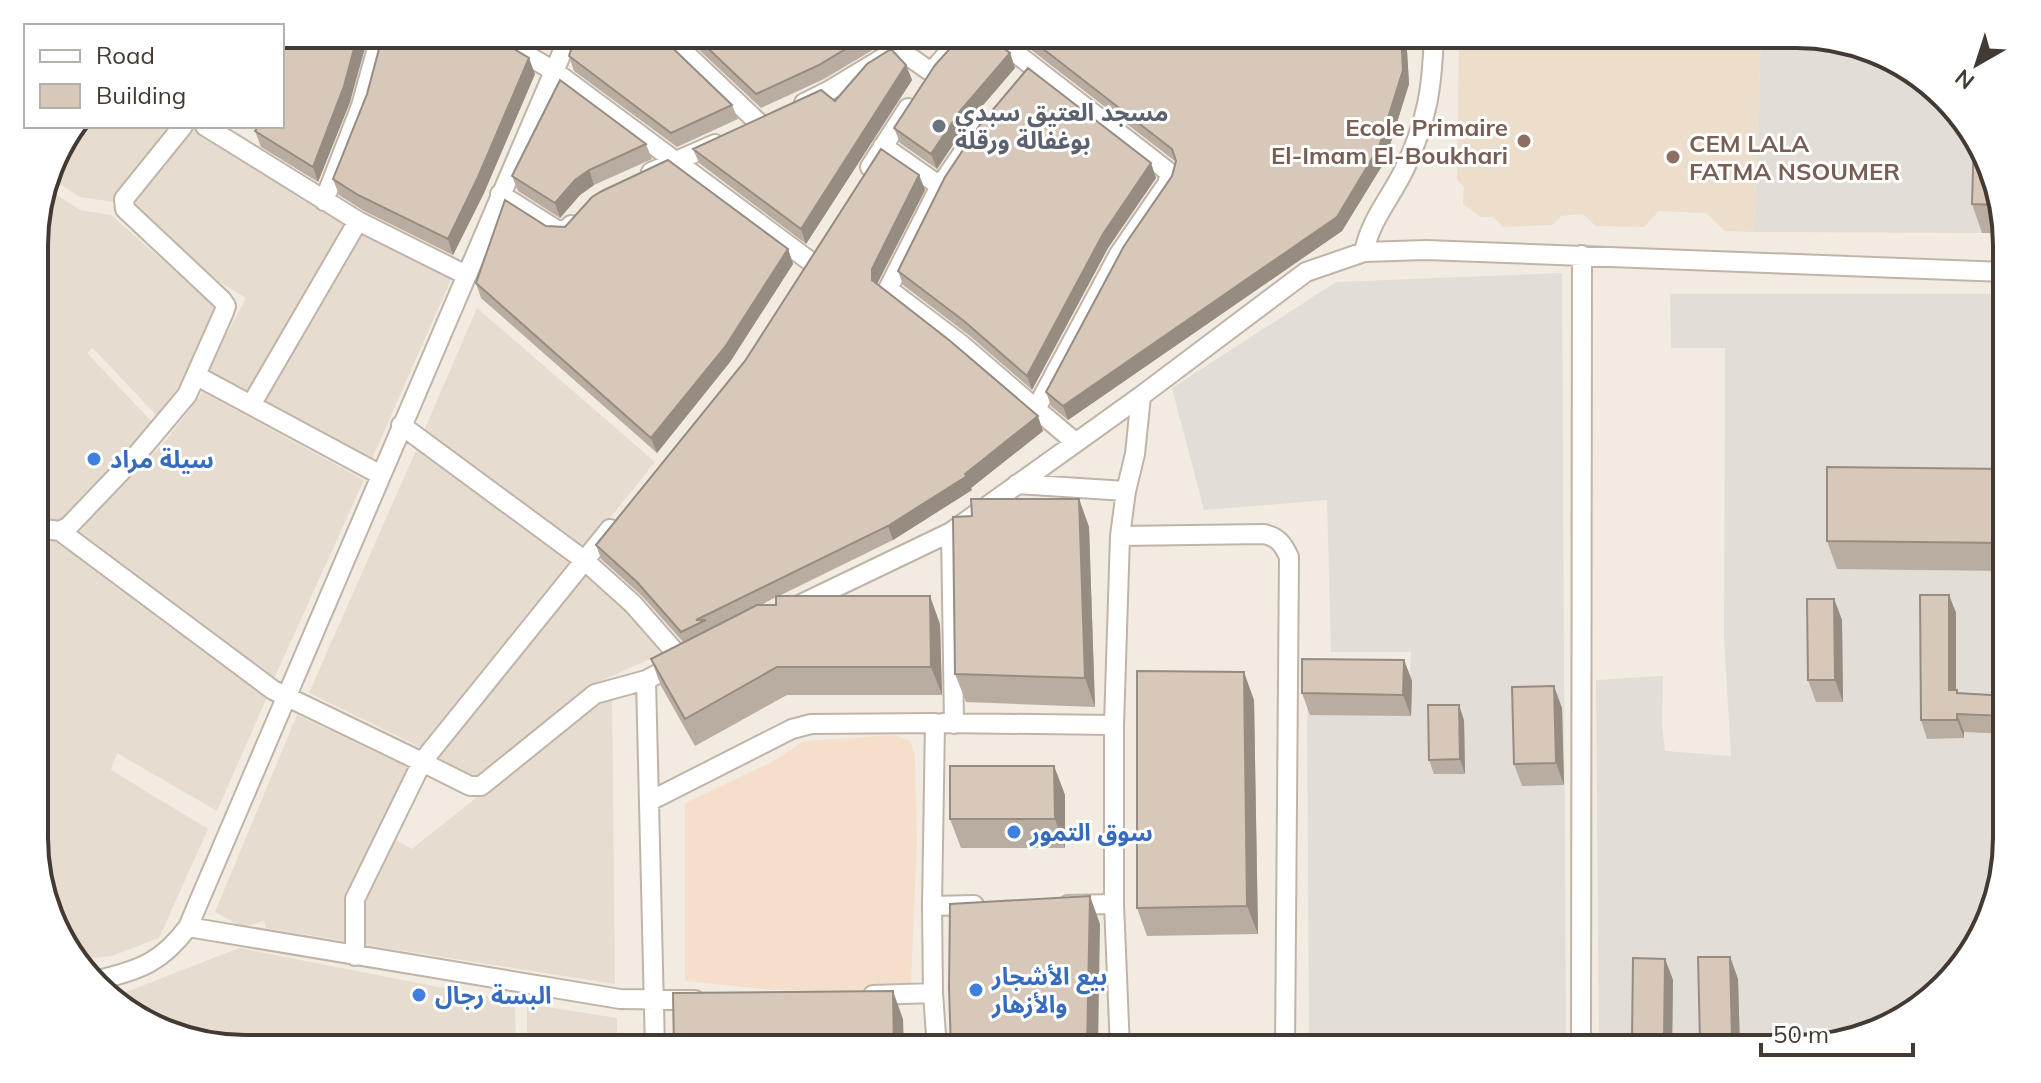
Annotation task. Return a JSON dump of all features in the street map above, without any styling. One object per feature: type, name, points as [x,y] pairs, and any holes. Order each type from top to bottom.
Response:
[{"type":"street","points":[[324,201],[361,106],[377,48]]},
{"type":"street","points":[[515,48],[554,71],[811,262]]},
{"type":"street","points":[[106,977],[148,965],[173,947],[188,927],[379,474],[564,48]]},
{"type":"street","points":[[680,48],[760,124]]},
{"type":"street","points":[[864,177],[923,85],[953,48]]},
{"type":"street","points":[[1005,48],[1028,72],[1170,173],[1170,179],[1119,254],[1036,409]]},
{"type":"street","points":[[1364,252],[1375,219],[1405,168],[1424,121],[1430,99],[1433,48]]},
{"type":"street","points":[[635,179],[830,90],[898,49],[923,85]]},
{"type":"street","points":[[993,110],[940,186],[889,285],[889,291],[962,345],[1075,442]]},
{"type":"street","points":[[60,531],[69,526],[134,458],[187,395],[226,306],[123,205],[124,199],[181,128]]},
{"type":"street","points":[[208,128],[358,221],[466,275]]},
{"type":"street","points":[[883,146],[940,186]]},
{"type":"street","points":[[500,194],[562,231],[581,212]]},
{"type":"street","points":[[251,405],[358,221]]},
{"type":"street","points":[[835,609],[785,612],[951,532],[1141,396],[1306,272],[1364,252],[1426,250],[1993,272]]},
{"type":"street","points":[[1581,1035],[1582,255]]},
{"type":"street","points":[[197,376],[379,474]]},
{"type":"street","points":[[1119,1035],[1114,904],[1114,725],[1120,536],[1135,454],[1141,396]]},
{"type":"street","points":[[48,530],[60,531],[273,690],[470,786],[481,786],[595,694],[646,680],[690,658],[584,560],[401,425]]},
{"type":"street","points":[[1017,484],[1126,491]]},
{"type":"street","points":[[355,956],[355,899],[422,762],[625,511]]},
{"type":"street","points":[[936,1035],[932,906],[944,724],[945,608],[951,532]]},
{"type":"street","points":[[1120,536],[1264,534],[1275,537],[1289,557],[1284,1035]]},
{"type":"street","points":[[646,680],[654,1035]]},
{"type":"street","points":[[650,801],[792,729],[811,724],[1114,725]]},
{"type":"street","points":[[1053,905],[1114,904]]},
{"type":"street","points":[[932,906],[993,905]]},
{"type":"street","points":[[188,927],[620,999],[715,999]]},
{"type":"street","points":[[855,995],[933,993]]},
{"type":"shaded area","points":[[1459,48],[1761,48],[1754,232],[1725,231],[1706,213],[1659,211],[1644,227],[1596,226],[1583,214],[1561,216],[1552,225],[1504,227],[1493,217],[1481,217],[1463,204],[1464,187],[1457,180]]},
{"type":"shaded area","points":[[1761,48],[1821,50],[1859,58],[1883,68],[1926,97],[1960,136],[1978,170],[1983,186],[1982,233],[1754,232]]},
{"type":"shaded area","points":[[87,128],[173,128],[114,202],[80,197],[59,183],[68,158]]},
{"type":"shaded area","points":[[195,128],[351,225],[250,398],[206,373],[246,298],[195,267],[197,262],[131,206]]},
{"type":"shaded area","points":[[55,194],[80,210],[111,215],[216,307],[179,391],[157,416],[93,348],[87,353],[152,422],[61,519],[48,521],[48,232]]},
{"type":"shaded area","points":[[358,231],[453,275],[371,461],[260,403]]},
{"type":"shaded area","points":[[1562,273],[1566,1035],[1309,1035],[1307,680],[1410,678],[1411,652],[1331,652],[1327,500],[1204,510],[1172,388],[1336,282]]},
{"type":"shaded area","points":[[1670,294],[1993,294],[1991,863],[1986,889],[1973,925],[1944,968],[1905,1002],[1859,1025],[1809,1035],[1599,1035],[1596,680],[1663,676],[1665,751],[1731,756],[1724,639],[1725,348],[1671,348]]},
{"type":"shaded area","points":[[477,308],[655,462],[585,549],[423,433]]},
{"type":"shaded area","points":[[203,392],[364,480],[273,681],[75,531],[163,444]]},
{"type":"shaded area","points":[[417,448],[572,560],[420,747],[309,693]]},
{"type":"shaded area","points":[[48,537],[58,538],[268,695],[217,811],[117,753],[111,770],[208,829],[159,938],[112,956],[90,958],[81,947],[58,901],[50,863]]},
{"type":"shaded area","points":[[586,574],[629,609],[665,652],[603,680],[476,778],[434,759]]},
{"type":"shaded area","points":[[612,699],[615,984],[360,944],[361,902],[394,839],[412,849],[586,710]]},
{"type":"shaded area","points":[[297,715],[411,769],[348,893],[345,941],[266,928],[264,921],[242,927],[215,912]]},
{"type":"shaded area","points":[[894,735],[910,741],[915,755],[917,843],[911,985],[850,992],[761,989],[685,981],[685,803],[772,762],[804,741]]},
{"type":"shaded area","points":[[239,948],[515,1002],[516,1035],[232,1035],[182,1025],[158,1015],[124,993]]},
{"type":"shaded area","points":[[527,1004],[617,1018],[617,1035],[527,1035]]},
{"type":"building","points":[[284,48],[354,48],[344,86],[313,167],[255,131],[257,128],[284,128]]},
{"type":"building","points":[[379,48],[512,48],[529,58],[448,239],[358,195],[333,179],[367,94]]},
{"type":"building","points":[[572,48],[673,48],[732,105],[671,133],[569,56]]},
{"type":"building","points":[[708,48],[847,48],[819,65],[756,94]]},
{"type":"building","points":[[950,48],[1003,48],[1010,53],[960,111],[931,154],[894,128],[935,65]]},
{"type":"building","points":[[1042,48],[1402,48],[1403,70],[1379,147],[1337,217],[1063,406],[1046,392],[1124,246],[1172,176],[1176,161],[1172,149]]},
{"type":"building","points":[[891,49],[906,65],[801,229],[693,149],[821,90],[835,101],[867,64]]},
{"type":"building","points":[[1028,68],[1151,163],[1103,234],[1027,376],[964,321],[898,271],[945,177],[979,126]]},
{"type":"building","points":[[560,80],[646,144],[589,170],[575,180],[555,203],[512,176]]},
{"type":"building","points":[[881,149],[919,175],[872,269],[872,280],[1038,416],[965,474],[967,476],[888,526],[696,620],[706,620],[681,632],[637,582],[596,545],[745,361]]},
{"type":"building","points":[[668,160],[788,249],[725,347],[651,438],[476,283],[505,200],[546,226],[565,227],[592,197]]},
{"type":"building","points":[[1973,160],[1988,205],[1972,204]]},
{"type":"building","points":[[1827,467],[1993,469],[1993,543],[1827,541]]},
{"type":"building","points":[[971,499],[1079,499],[1085,678],[955,674],[953,517],[972,516]]},
{"type":"building","points":[[1920,595],[1949,595],[1949,690],[1993,695],[1993,715],[1957,714],[1957,720],[1921,720]]},
{"type":"building","points":[[776,596],[930,596],[931,667],[777,667],[685,719],[651,659],[757,605],[776,605]]},
{"type":"building","points":[[1807,599],[1834,599],[1835,680],[1808,680]]},
{"type":"building","points":[[1302,659],[1404,660],[1403,695],[1302,693]]},
{"type":"building","points":[[1137,671],[1244,672],[1247,906],[1137,908]]},
{"type":"building","points":[[1554,686],[1556,763],[1514,764],[1512,687]]},
{"type":"building","points":[[1428,705],[1459,705],[1460,759],[1429,760]]},
{"type":"building","points":[[950,766],[1054,766],[1055,819],[950,819]]},
{"type":"building","points":[[1090,896],[1087,1035],[951,1035],[950,904]]},
{"type":"building","points":[[1698,957],[1730,957],[1732,1035],[1700,1035]]},
{"type":"building","points":[[1633,958],[1665,959],[1664,1035],[1632,1035]]},
{"type":"building","points":[[893,991],[894,1035],[674,1035],[673,993]]},
{"type":"place","name":"مسجد العتيق سبدي بوغفالة ورقلة","points":[[939,126]]},
{"type":"place","name":"Ecole Primaire El-Imam El-Boukhari","points":[[1524,141]]},
{"type":"place","name":"CEM LALA FATMA NSOUMER","points":[[1673,157]]},
{"type":"place","name":"سيلة مراد","points":[[94,459]]},
{"type":"place","name":"سوق التمور","points":[[1014,832]]},
{"type":"place","name":"بيع الأشجار والأزهار","points":[[976,990]]},
{"type":"place","name":"البسة رجال","points":[[419,995]]}]
